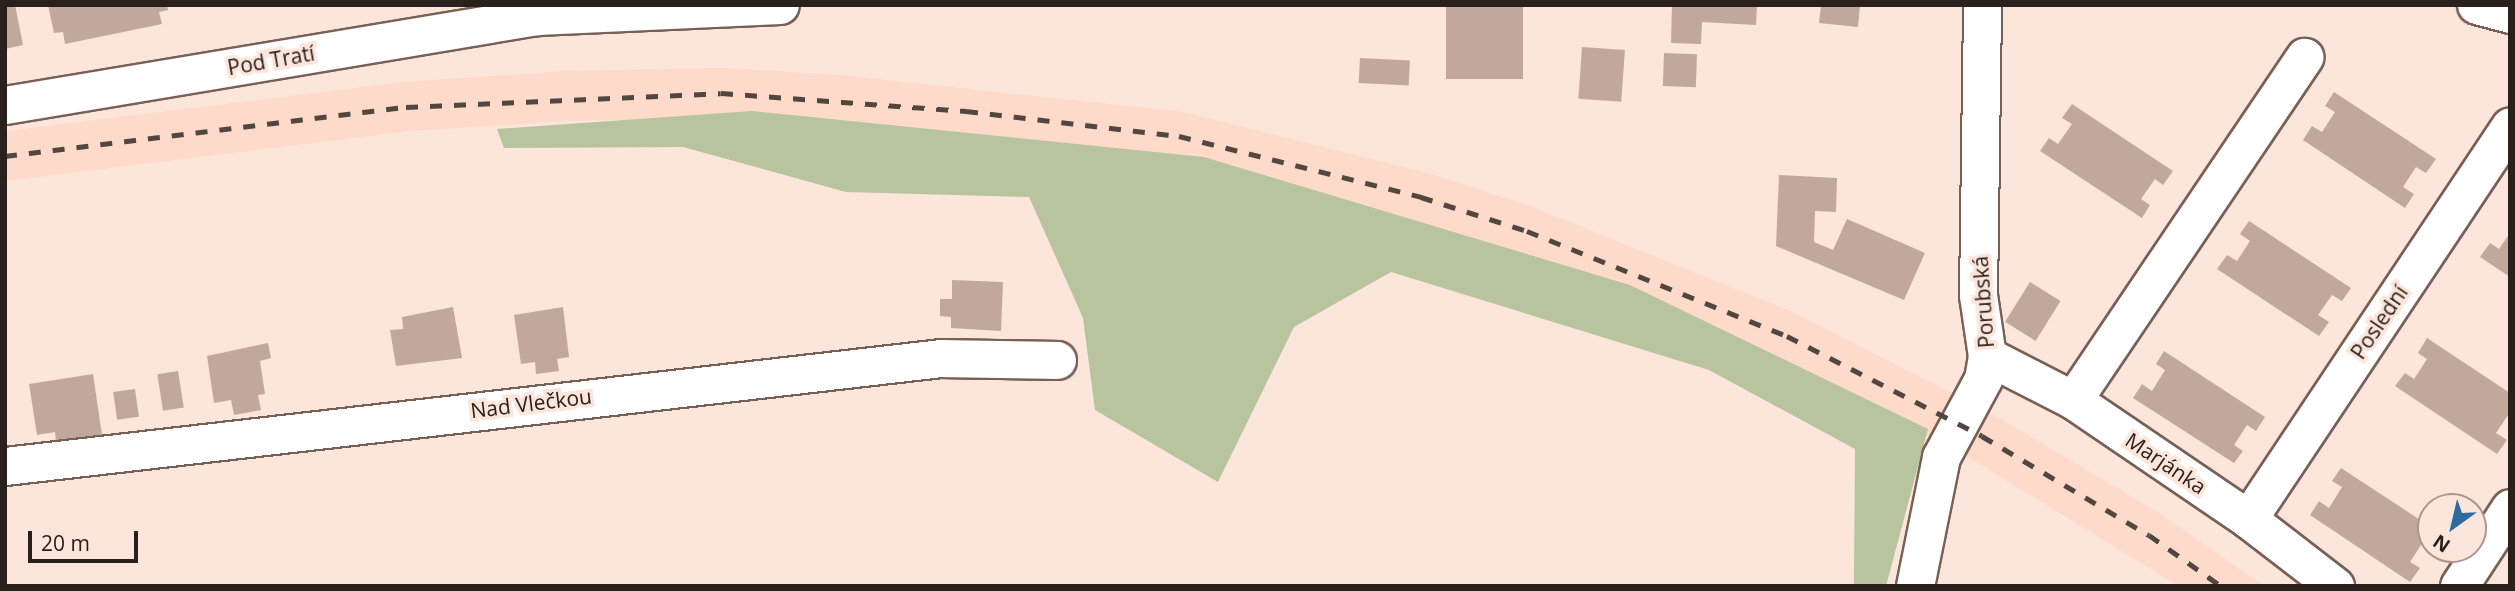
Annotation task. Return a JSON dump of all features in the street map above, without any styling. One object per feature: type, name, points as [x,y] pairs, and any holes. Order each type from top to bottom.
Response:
[{"type":"main road","points":[[2477,5],[2510,14]]},
{"type":"street","name":"Pod Tratí","points":[[5,105],[536,9],[780,5]]},
{"type":"street","name":"Porubská","points":[[1915,586],[1941,457],[1983,379],[1987,356],[1978,295],[1982,5]]},
{"type":"street","points":[[2073,400],[2304,57]]},
{"type":"street","name":"Poslední","points":[[2248,519],[2510,125]]},
{"type":"street","name":"Marjánka","points":[[1987,356],[2073,400],[2248,519],[2335,586]]},
{"type":"street","name":"Nad Vlečkou","points":[[5,466],[941,358],[1057,360]]},
{"type":"street","points":[[2459,586],[2510,508]]},
{"type":"shaded area","points":[[722,68],[840,75],[1184,112],[1428,173],[1535,208],[1797,314],[1994,415],[2162,515],[2264,586],[2178,586],[1970,458],[1776,358],[721,118],[568,121],[409,131],[5,181],[5,131],[404,82],[565,71]]},
{"type":"green space","points":[[752,111],[1204,157],[1630,285],[1928,429],[1886,586],[1854,586],[1855,449],[1709,370],[1391,272],[1294,327],[1218,482],[1095,410],[1083,318],[1029,197],[846,192],[683,147],[504,148],[497,129]]},
{"type":"building","points":[[5,5],[15,5],[23,45],[5,49]]},
{"type":"building","points":[[48,5],[167,5],[168,10],[159,12],[162,24],[65,44],[63,32],[54,33]]},
{"type":"building","points":[[1446,5],[1523,5],[1523,79],[1446,79]]},
{"type":"building","points":[[1672,5],[1757,5],[1756,25],[1702,22],[1701,44],[1671,43]]},
{"type":"building","points":[[1821,5],[1860,5],[1858,27],[1819,23]]},
{"type":"building","points":[[1582,47],[1625,50],[1621,102],[1578,99]]},
{"type":"building","points":[[1664,53],[1697,54],[1696,87],[1663,86]]},
{"type":"building","points":[[1360,58],[1410,61],[1409,86],[1359,83]]},
{"type":"building","points":[[2334,92],[2436,159],[2426,173],[2416,167],[2403,187],[2414,194],[2405,208],[2303,140],[2312,126],[2322,132],[2335,112],[2325,106]]},
{"type":"building","points":[[2072,104],[2173,171],[2163,185],[2155,179],[2141,199],[2150,205],[2142,218],[2040,151],[2049,138],[2058,144],[2072,124],[2062,118]]},
{"type":"building","points":[[1779,175],[1837,178],[1836,212],[1815,211],[1814,242],[1833,250],[1847,219],[1925,253],[1904,300],[1776,246]]},
{"type":"building","points":[[2249,221],[2351,288],[2342,301],[2332,295],[2318,315],[2329,322],[2319,336],[2217,269],[2227,255],[2237,261],[2250,241],[2240,234]]},
{"type":"building","points":[[2510,233],[2510,277],[2480,257],[2490,243],[2499,249]]},
{"type":"building","points":[[952,280],[1003,282],[1001,331],[951,328],[951,317],[940,316],[940,299],[952,299]]},
{"type":"building","points":[[2030,282],[2061,301],[2036,341],[2005,322]]},
{"type":"building","points":[[453,307],[462,358],[396,366],[390,330],[403,329],[402,317]]},
{"type":"building","points":[[563,307],[569,357],[557,359],[559,371],[536,374],[535,362],[521,364],[514,315]]},
{"type":"building","points":[[2427,338],[2510,393],[2510,412],[2496,433],[2507,440],[2497,454],[2395,386],[2405,373],[2414,379],[2427,359],[2418,353]]},
{"type":"building","points":[[268,343],[271,358],[260,361],[265,394],[258,395],[261,410],[234,415],[231,400],[214,403],[207,356]]},
{"type":"building","points":[[2164,351],[2265,417],[2256,431],[2247,425],[2234,445],[2243,451],[2234,463],[2133,398],[2142,384],[2152,391],[2165,370],[2156,364]]},
{"type":"building","points":[[178,371],[184,408],[163,411],[157,374]]},
{"type":"building","points":[[93,374],[102,435],[56,443],[55,432],[37,435],[29,384]]},
{"type":"building","points":[[135,389],[139,417],[117,420],[113,392]]},
{"type":"building","points":[[2341,468],[2417,518],[2417,551],[2410,562],[2420,568],[2410,582],[2310,515],[2319,501],[2329,508],[2342,487],[2332,481]]},
{"type":"railway","points":[[5,156],[406,107],[721,93],[966,111],[1179,136],[1421,197],[1527,231],[1787,336],[1982,436],[2149,535],[2221,586]]}]
